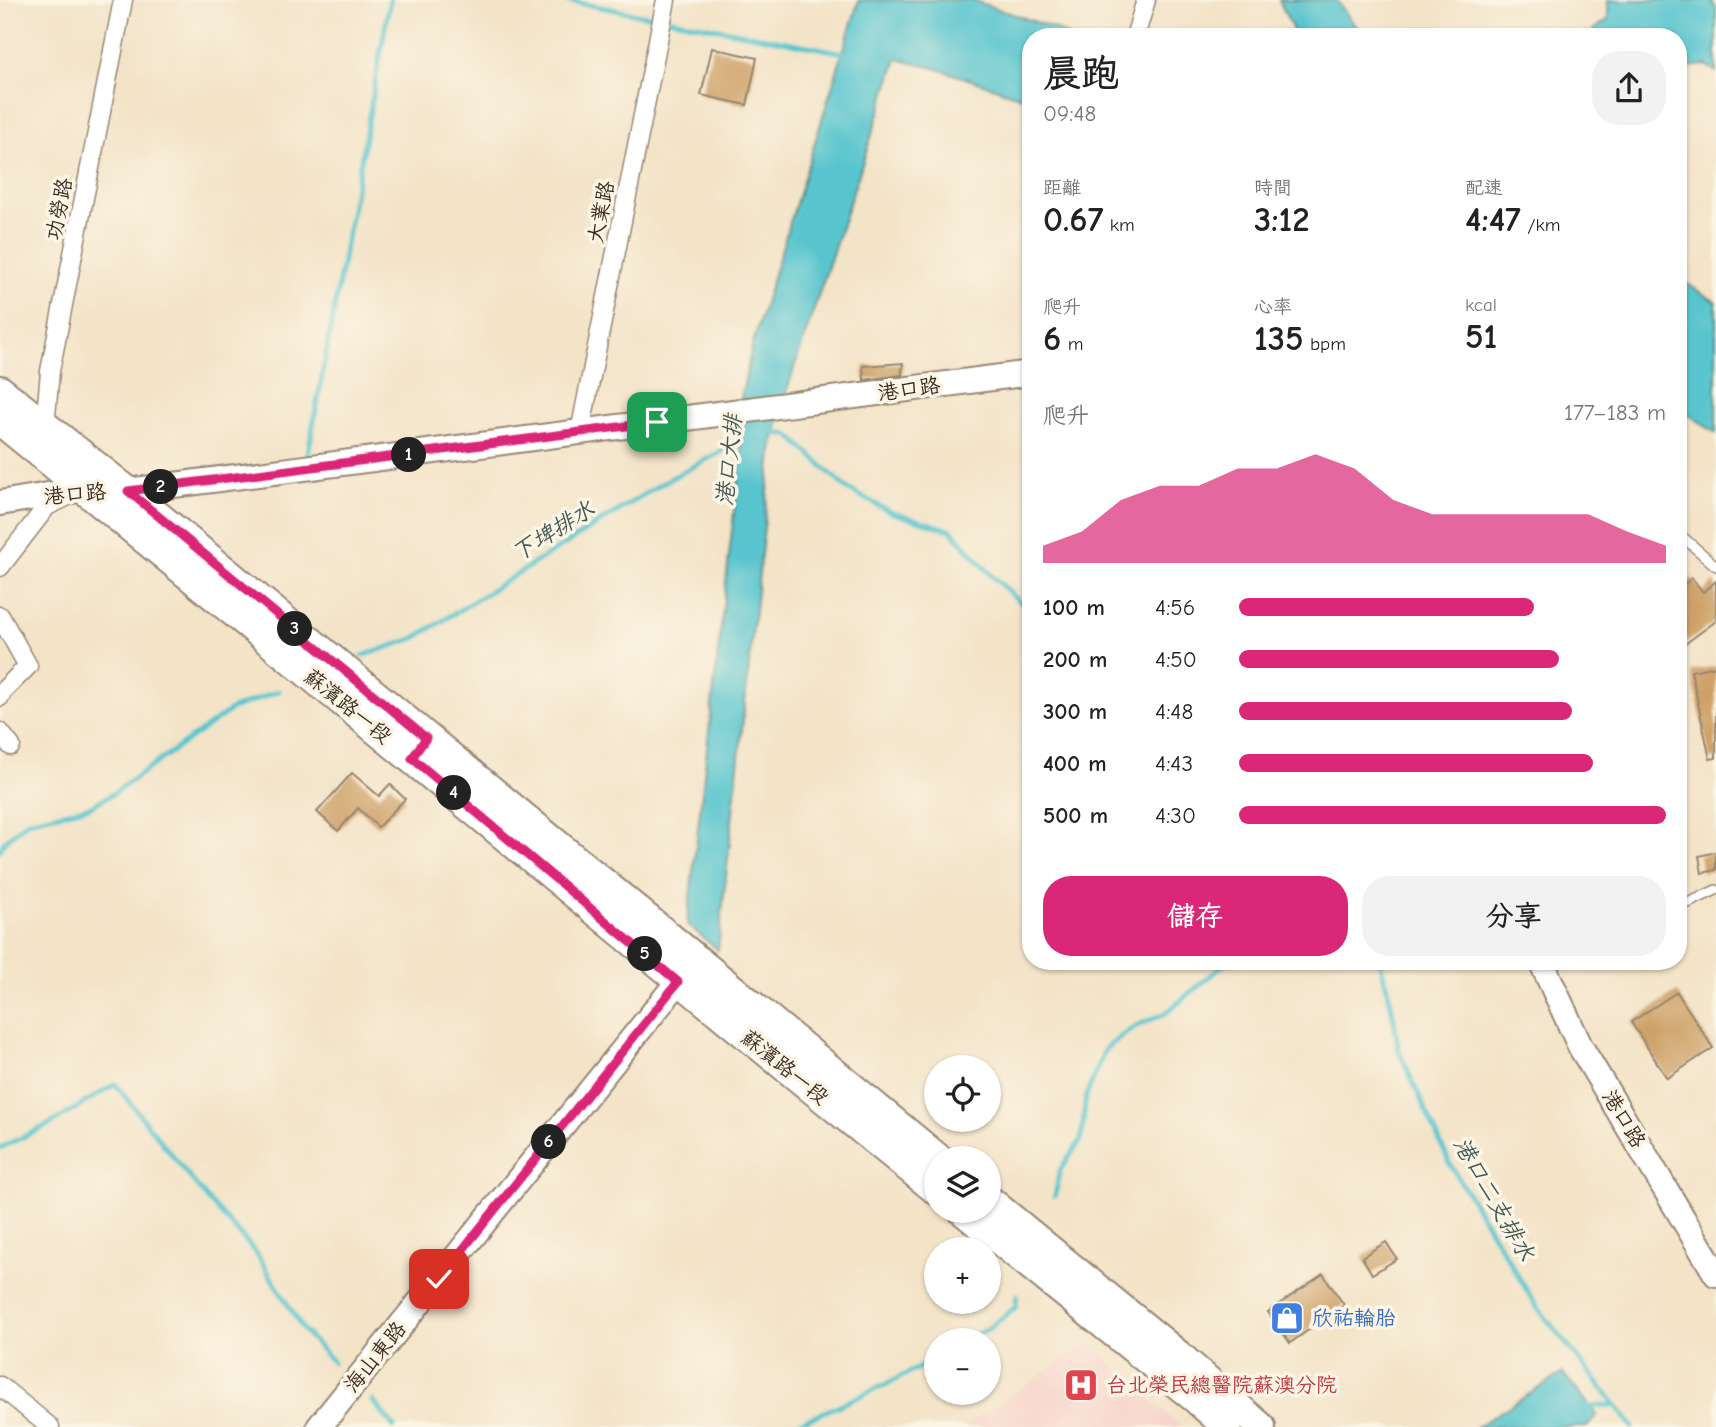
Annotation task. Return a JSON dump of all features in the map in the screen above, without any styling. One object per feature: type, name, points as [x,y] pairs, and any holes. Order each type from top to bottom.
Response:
[{"type":"main road","name":"蘇濱路一段","points":[[0,390],[128,491],[419,748],[688,972],[924,1179]]},
{"type":"main road","name":"蘇濱路一段","points":[[0,421],[244,622],[419,748]]},
{"type":"main road","name":"蘇濱路一段","points":[[688,972],[924,1148]]},
{"type":"main road","points":[[1001,1210],[1181,1357],[1261,1427]]},
{"type":"main road","points":[[978,1223],[1227,1427]]},
{"type":"street","name":"功勞路","points":[[45,427],[50,371],[123,0]]},
{"type":"street","name":"大業路","points":[[580,432],[666,0]]},
{"type":"street","points":[[1138,28],[1146,0]]},
{"type":"street","name":"港口路","points":[[0,503],[84,489],[128,491],[1022,374]]},
{"type":"street","points":[[0,567],[47,506],[84,489]]},
{"type":"street","points":[[0,616],[28,666],[0,697]]},
{"type":"street","name":"港口路","points":[[1545,970],[1580,1046],[1716,1274]]},
{"type":"street","name":"海山東路","points":[[319,1427],[688,972]]},
{"type":"street","points":[[0,1386],[50,1427]]},
{"type":"lane","points":[[1687,541],[1716,566]]},
{"type":"lane","points":[[1687,904],[1716,890]]},
{"type":"shaded area","name":"台北榮民總醫院蘇澳分院","points":[[1088,1343],[1181,1427],[964,1427],[996,1405],[1001,1405],[1001,1402]]},
{"type":"water","points":[[859,0],[972,0],[1053,28],[1022,28],[1022,97],[938,69],[897,59],[785,396],[773,444],[718,950],[687,924],[741,451],[741,399],[753,342]]},
{"type":"water","points":[[1279,0],[1336,0],[1357,28],[1292,28]]},
{"type":"water","points":[[1608,0],[1711,0],[1716,8],[1716,72],[1705,65],[1687,67],[1687,28],[1596,28],[1608,20]]},
{"type":"water","points":[[1687,284],[1716,302],[1716,433],[1687,413]]},
{"type":"water","points":[[1563,1373],[1597,1415],[1587,1427],[1476,1427]]},
{"type":"building","points":[[712,48],[757,58],[747,105],[701,95]]},
{"type":"building","points":[[903,363],[902,375],[864,380],[863,366]]},
{"type":"building","points":[[1692,578],[1703,592],[1716,581],[1716,621],[1687,642],[1687,582]]},
{"type":"building","points":[[1716,666],[1716,758],[1710,759],[1691,671]]},
{"type":"building","points":[[352,773],[379,796],[390,784],[405,799],[378,827],[358,808],[338,831],[317,812]]},
{"type":"building","points":[[1716,852],[1716,870],[1702,873],[1699,856]]},
{"type":"building","points":[[1677,992],[1713,1048],[1667,1078],[1631,1022]]},
{"type":"building","points":[[1386,1242],[1397,1259],[1372,1274],[1362,1257]]},
{"type":"building","points":[[1323,1274],[1344,1305],[1290,1343],[1268,1312]]},
{"type":"waterway","points":[[307,459],[390,0]]},
{"type":"waterway","points":[[563,0],[653,17]]},
{"type":"waterway","points":[[667,19],[849,54]]},
{"type":"waterway","points":[[770,432],[789,435],[846,488],[890,512],[951,530],[993,577],[1022,604]]},
{"type":"waterway","name":"下埤排水","points":[[362,656],[415,638],[664,482],[745,439]]},
{"type":"waterway","name":"下埤排水","points":[[0,850],[4,842],[28,821],[89,807],[111,795],[232,709],[279,691]]},
{"type":"waterway","points":[[1055,1196],[1060,1170],[1081,1140],[1086,1096],[1105,1049],[1134,1027],[1166,1013],[1217,970]]},
{"type":"waterway","name":"港口二支排水","points":[[1382,970],[1399,1051],[1450,1164],[1537,1307],[1633,1427]]},
{"type":"waterway","points":[[0,1148],[54,1122],[115,1084],[209,1201],[255,1251],[304,1331],[333,1362]]},
{"type":"waterway","points":[[989,1328],[1016,1307],[1017,1295]]},
{"type":"waterway","points":[[790,1427],[924,1365]]},
{"type":"waterway","points":[[373,1401],[394,1427]]},
{"type":"waterway","points":[[1589,1407],[1616,1405]]},
{"type":"place","name":"欣祐輪胎","points":[[1287,1318]]},
{"type":"place","name":"台北榮民總醫院蘇澳分院","points":[[1081,1385]]},
{"type":"route","points":[[439,1279],[678,982],[412,758],[426,738],[128,491],[657,422]]},
{"type":"water label","name":"港口大排","points":[[729,460]]}]
